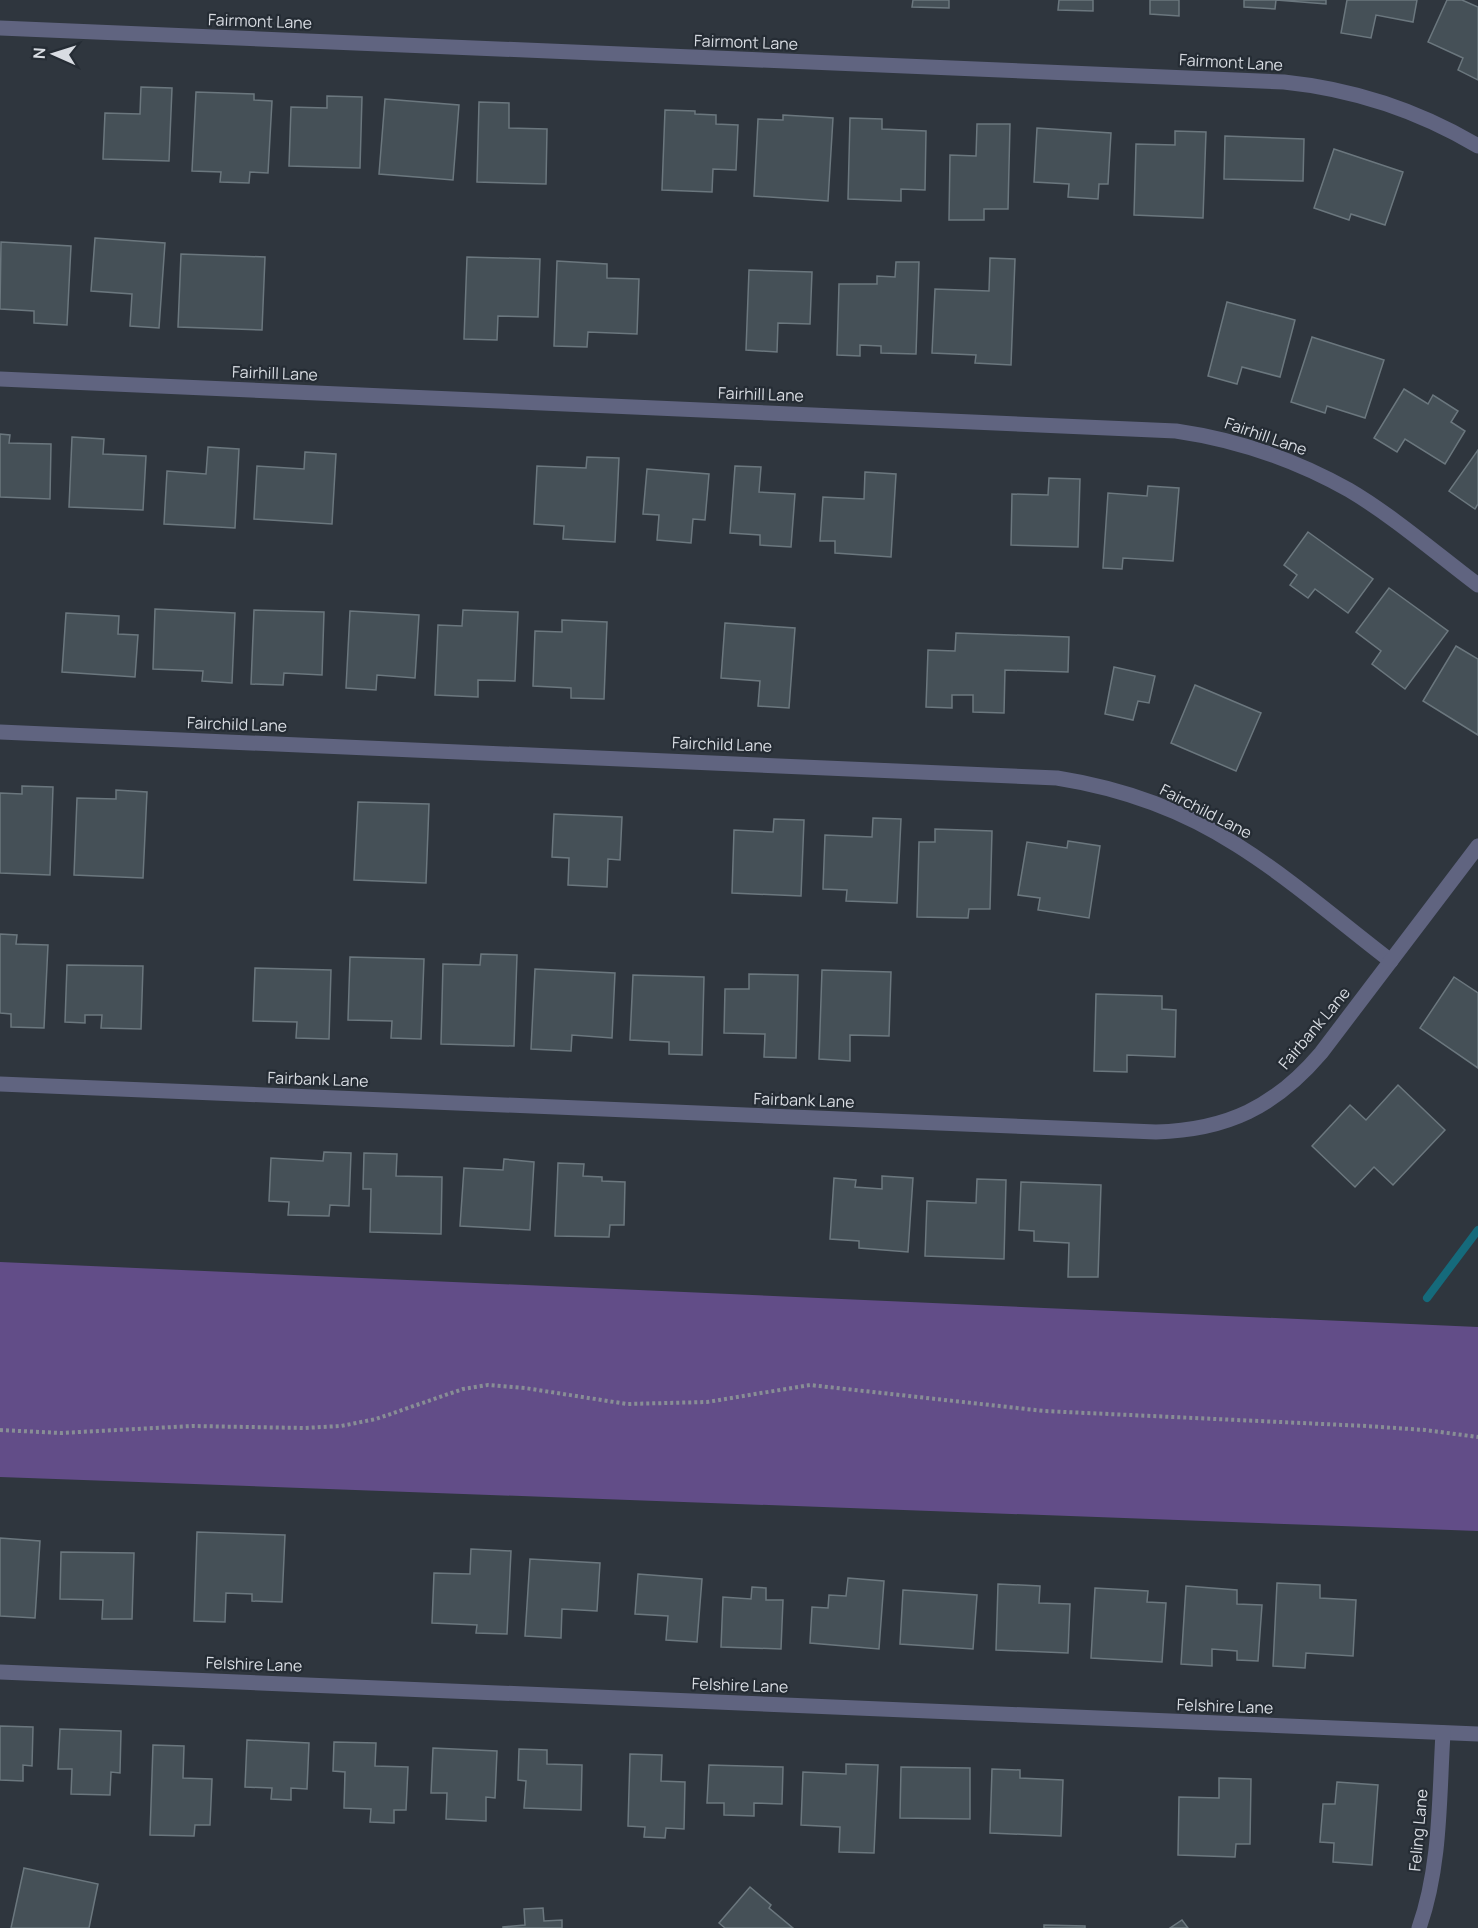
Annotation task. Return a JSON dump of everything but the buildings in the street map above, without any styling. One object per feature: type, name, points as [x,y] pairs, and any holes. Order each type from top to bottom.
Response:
[{"type":"street","name":"Fairmont Lane","points":[[0,28],[1284,82],[1358,95],[1431,122],[1478,146]]},
{"type":"street","name":"Fairhill Lane","points":[[0,380],[1176,431],[1249,446],[1325,478],[1378,510],[1478,585]]},
{"type":"street","name":"Fairchild Lane","points":[[0,732],[1057,778],[1106,787],[1166,809],[1210,829],[1264,863],[1391,961]]},
{"type":"street","name":"Fairbank Lane","points":[[0,1084],[1174,1132],[1211,1125],[1247,1113],[1279,1095],[1307,1069],[1478,846]]},
{"type":"street","name":"Felshire Lane","points":[[0,1672],[1478,1734]]},
{"type":"street","name":"Feling Lane","points":[[1419,1928],[1430,1890],[1435,1860],[1443,1733]]},
{"type":"path","points":[[0,1430],[61,1433],[192,1426],[304,1428],[341,1426],[376,1419],[463,1389],[488,1385],[525,1388],[627,1404],[706,1402],[810,1385],[1044,1411],[1366,1426],[1447,1432],[1478,1437]]},
{"type":"shaded area","points":[[0,1262],[1478,1327],[1478,1531],[0,1477]]},
{"type":"waterway","points":[[1427,1298],[1478,1230]]}]
